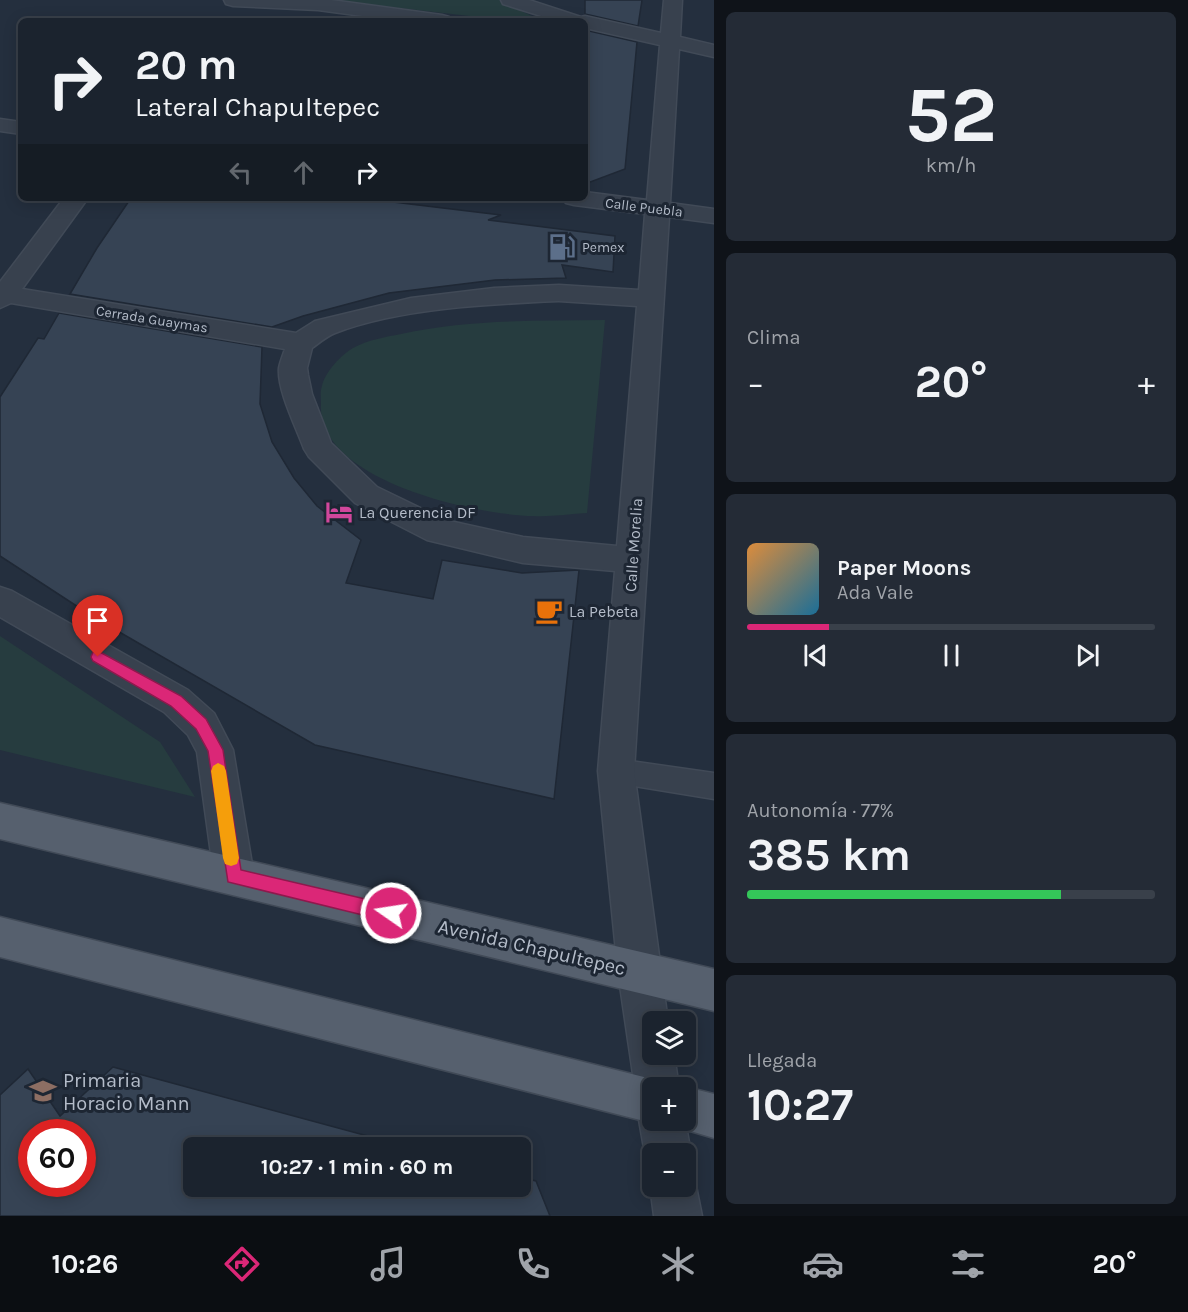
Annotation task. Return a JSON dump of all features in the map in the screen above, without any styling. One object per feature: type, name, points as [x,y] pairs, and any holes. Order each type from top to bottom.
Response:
[{"type":"main road","name":"Avenida Chapultepec","points":[[0,821],[714,990]]},
{"type":"main road","points":[[0,937],[642,1098]]},
{"type":"main road","points":[[696,1112],[714,1116]]},
{"type":"street","points":[[234,0],[320,2],[423,18]]},
{"type":"street","points":[[510,0],[567,18]]},
{"type":"street","name":"Calle Morelia","points":[[655,1077],[639,972],[616,771],[673,0]]},
{"type":"street","points":[[239,18],[254,2]]},
{"type":"street","points":[[588,24],[714,51]]},
{"type":"street","points":[[0,125],[18,128]]},
{"type":"street","name":"Calle Puebla","points":[[588,200],[714,216]]},
{"type":"street","points":[[2,297],[74,201]]},
{"type":"street","points":[[632,560],[523,550],[438,531],[366,495],[319,449],[298,394],[293,368],[300,343],[324,327],[355,318],[494,296],[559,293],[650,299]]},
{"type":"street","name":"Cerrada Guaymas","points":[[2,297],[300,343]]},
{"type":"street","points":[[0,601],[176,701],[201,724],[215,750],[234,876]]},
{"type":"street","points":[[675,1197],[678,1216]]},
{"type":"lane","points":[[616,771],[714,786]]},
{"type":"green space","points":[[328,0],[503,0],[502,2],[534,17],[487,18]]},
{"type":"green space","points":[[605,320],[587,513],[553,516],[507,514],[439,500],[403,488],[371,473],[344,453],[326,431],[321,404],[321,390],[324,381],[334,364],[353,348],[365,343],[389,336],[452,326],[503,322]]},
{"type":"green space","points":[[0,636],[160,742],[195,797],[0,750]]},
{"type":"building","points":[[585,0],[642,0],[638,26],[585,14]]},
{"type":"building","points":[[588,31],[637,42],[625,169],[588,183]]},
{"type":"building","points":[[129,201],[385,201],[501,215],[488,220],[615,236],[613,272],[562,265],[566,278],[495,280],[389,293],[303,316],[272,327],[70,294],[97,248]]},
{"type":"building","points":[[59,313],[262,347],[260,404],[272,442],[294,478],[317,506],[361,540],[346,583],[433,599],[442,560],[522,573],[579,570],[554,799],[315,745],[95,618],[0,556],[0,397],[38,338],[44,339]]},
{"type":"building","points":[[113,1067],[371,1137],[183,1137],[183,1197],[531,1197],[531,1180],[536,1181],[550,1216],[0,1216],[0,1095],[28,1069],[60,1116]]},
{"type":"slow traffic","points":[[218,771],[231,858]]},
{"type":"place","name":"Pemex","points":[[562,247]]},
{"type":"place","name":"La Querencia DF","points":[[339,512]]},
{"type":"place","name":"La Pebeta","points":[[549,611]]},
{"type":"place","name":"Primaria Horacio Mann","points":[[43,1091]]},
{"type":"route","points":[[98,657],[176,701],[201,724],[215,750],[234,876],[391,913]]}]
